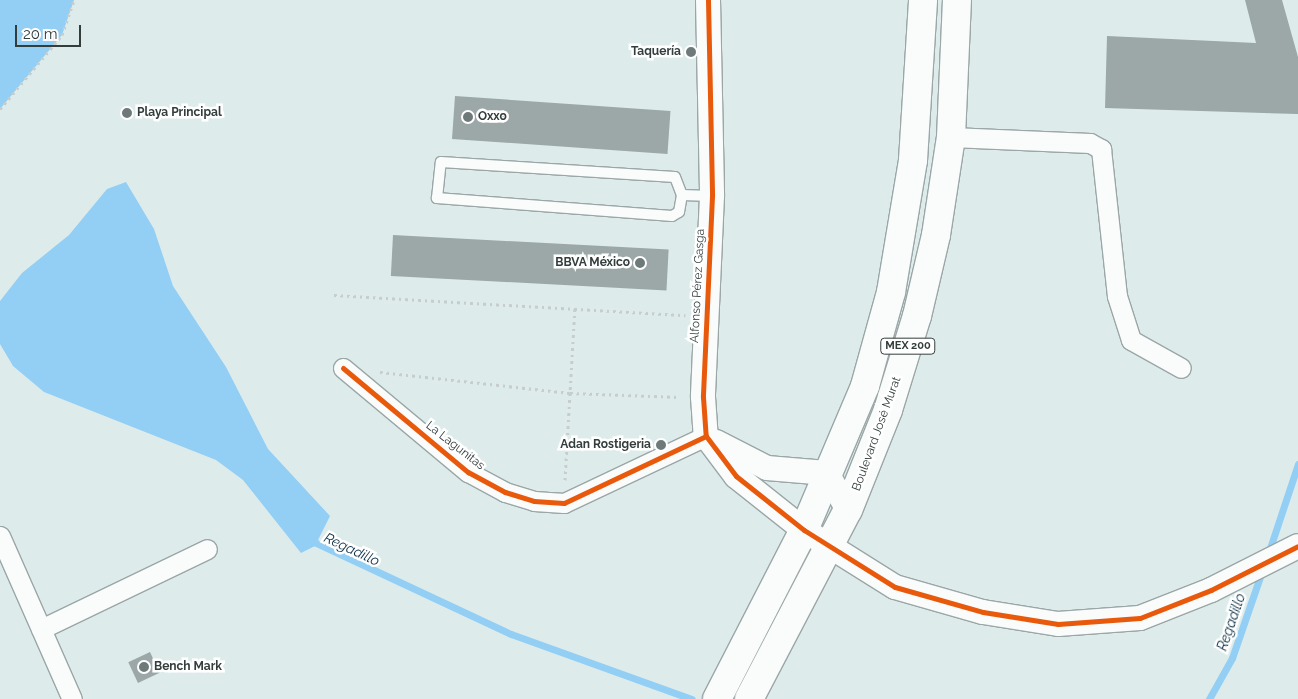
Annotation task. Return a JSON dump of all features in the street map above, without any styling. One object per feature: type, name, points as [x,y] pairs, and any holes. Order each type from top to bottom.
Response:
[{"type":"highway","name":"MEX 200","points":[[717,699],[804,530],[865,386],[891,292],[914,160],[923,0]]},
{"type":"highway","name":"Boulevard José Murat","points":[[749,699],[848,510],[917,316],[936,235],[951,137],[957,0]]},
{"type":"street","points":[[695,0],[711,26]]},
{"type":"street","name":"Alfonso Pérez Gasga","points":[[706,436],[703,397],[712,196],[711,26],[708,0]]},
{"type":"street","points":[[951,137],[1090,143],[1101,149],[1117,296],[1131,340],[1181,368]]},
{"type":"street","name":"La Lagunitas","points":[[344,368],[468,472],[505,492],[564,503]]},
{"type":"street","points":[[706,436],[767,468],[827,473],[848,510]]},
{"type":"street","points":[[564,503],[706,436]]},
{"type":"street","points":[[706,436],[736,476],[804,530],[830,547],[895,587],[983,612],[1058,624],[1140,618],[1211,590],[1298,546]]},
{"type":"street","points":[[0,536],[72,699]]},
{"type":"street","points":[[41,630],[207,549]]},
{"type":"lane","points":[[441,162],[675,177],[682,195],[678,212],[672,216],[437,198],[441,162]]},
{"type":"lane","points":[[682,195],[712,196]]},
{"type":"path","points":[[0,109],[62,35],[74,0]]},
{"type":"path","points":[[334,296],[708,316]]},
{"type":"path","points":[[564,503],[574,308]]},
{"type":"path","points":[[344,368],[570,393],[703,397]]},
{"type":"water","points":[[0,0],[74,0],[62,35],[0,109]]},
{"type":"water","points":[[126,182],[154,229],[173,286],[226,367],[268,449],[330,516],[315,546],[301,553],[243,480],[216,460],[44,392],[13,366],[0,344],[0,301],[22,273],[69,235],[107,189]]},
{"type":"building","points":[[1245,0],[1282,0],[1298,57],[1298,114],[1105,108],[1107,36],[1256,43]]},
{"type":"building","points":[[455,96],[670,111],[667,154],[452,139]]},
{"type":"building","points":[[393,235],[669,249],[666,290],[391,276]]},
{"type":"building","name":"Bench Mark","points":[[150,652],[160,673],[138,683],[128,662]]},
{"type":"waterway","name":"Regadillo","points":[[1268,554],[1298,464]]},
{"type":"waterway","name":"Regadillo","points":[[310,540],[511,634],[692,699]]},
{"type":"waterway","name":"Regadillo","points":[[1209,699],[1232,658],[1262,571]]},
{"type":"cycle path","points":[[708,0],[712,196],[703,397],[706,436],[736,476],[804,530],[895,587],[983,612],[1058,624],[1140,618],[1211,590],[1298,546]]},
{"type":"cycle path","points":[[343,368],[468,472],[505,492],[534,501],[564,503],[706,436]]},
{"type":"place","name":"Taquería","points":[[691,52]]},
{"type":"place","name":"Playa Principal","points":[[127,113]]},
{"type":"place","name":"Oxxo","points":[[468,117]]},
{"type":"place","name":"BBVA México","points":[[640,263]]},
{"type":"place","name":"Adan Rostigeria","points":[[661,445]]},
{"type":"place","name":"Bench Mark","points":[[144,667]]}]
